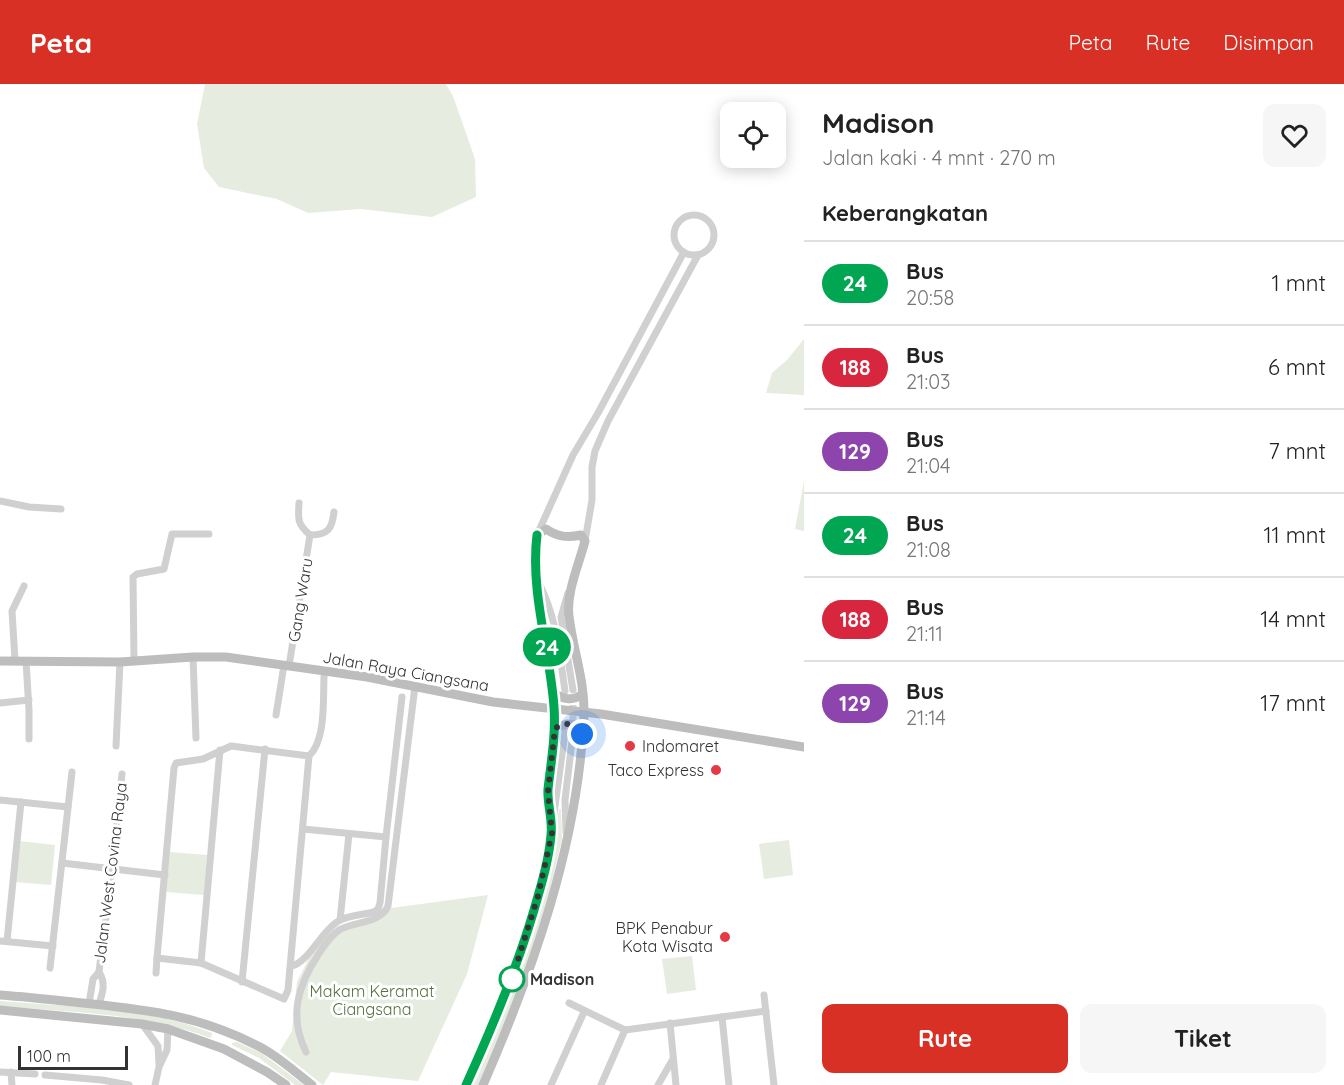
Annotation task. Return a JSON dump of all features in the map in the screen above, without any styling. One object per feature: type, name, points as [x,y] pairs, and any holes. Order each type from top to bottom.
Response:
[{"type":"street","points":[[696,214],[709,220],[714,228],[715,237],[712,245],[706,252],[698,255],[684,252],[675,240],[677,225],[688,215],[696,214]]},
{"type":"street","points":[[552,833],[548,792],[555,728],[553,692],[536,575],[537,535],[573,455],[684,252]]},
{"type":"street","points":[[483,1085],[520,1000],[535,956],[566,841],[579,775],[573,733],[584,712],[573,692],[579,664],[569,616],[569,602],[583,538],[589,525],[595,452],[608,421],[698,255]]},
{"type":"street","points":[[0,501],[29,507],[61,509]]},
{"type":"street","name":"Gang Waru","points":[[299,503],[299,523],[310,535],[327,532],[332,527],[334,512]]},
{"type":"street","points":[[545,518],[546,529],[554,535],[583,538]]},
{"type":"street","points":[[537,535],[546,529]]},
{"type":"street","points":[[134,660],[134,577],[137,574],[164,569],[172,534],[209,534]]},
{"type":"street","name":"Gang Waru","points":[[276,715],[310,535]]},
{"type":"street","points":[[536,575],[550,603],[575,699],[563,699],[553,692]]},
{"type":"street","points":[[15,660],[12,610],[24,585]]},
{"type":"street","points":[[193,657],[196,738]]},
{"type":"street","name":"Jalan Raya Ciangsana","points":[[0,661],[120,662],[226,657],[415,686],[493,702],[584,712],[804,747]]},
{"type":"street","points":[[26,661],[29,739]]},
{"type":"street","points":[[116,746],[120,662]]},
{"type":"street","points":[[158,958],[201,963],[284,999],[288,990],[291,966],[309,756],[318,745],[320,735],[324,677]]},
{"type":"street","points":[[306,1052],[296,1023],[303,978],[332,936],[345,928],[385,914],[388,906],[415,686]]},
{"type":"street","points":[[291,966],[298,965],[320,938],[340,920],[378,909],[402,697]]},
{"type":"street","points":[[0,703],[29,700]]},
{"type":"street","points":[[466,1085],[522,951],[538,896],[576,725],[567,724],[555,728]]},
{"type":"street","points":[[156,973],[176,763],[202,759],[231,746],[309,756]]},
{"type":"street","points":[[242,982],[265,749]]},
{"type":"street","points":[[201,963],[220,750]]},
{"type":"street","points":[[50,968],[72,772]]},
{"type":"street","name":"Jalan West Covina Raya","points":[[94,1004],[93,979],[99,972],[122,774]]},
{"type":"street","points":[[0,800],[68,807]]},
{"type":"street","points":[[21,802],[3,941],[53,946]]},
{"type":"street","points":[[303,829],[386,837]]},
{"type":"street","points":[[340,920],[349,834]]},
{"type":"street","points":[[62,863],[165,875]]},
{"type":"street","name":"Jalan West Covina Raya","points":[[94,1004],[103,990],[103,979],[99,972]]},
{"type":"street","points":[[764,994],[774,1085]]},
{"type":"street","points":[[0,995],[168,1013],[211,1025],[261,1048],[312,1085]]},
{"type":"street","points":[[569,1003],[625,1030],[766,1011]]},
{"type":"street","points":[[0,1010],[142,1024],[168,1029],[224,1049],[267,1072],[285,1085]]},
{"type":"street","points":[[551,1085],[585,1012]]},
{"type":"street","points":[[722,1017],[729,1085]]},
{"type":"street","points":[[669,1023],[676,1085]]},
{"type":"street","points":[[142,1024],[158,1046],[159,1067]]},
{"type":"street","points":[[155,1085],[159,1067],[167,1050],[168,1029]]},
{"type":"street","points":[[601,1085],[625,1030]]},
{"type":"street","points":[[224,1049],[231,1034]]},
{"type":"street","points":[[658,1085],[673,1059]]},
{"type":"street","points":[[0,1072],[35,1074]]},
{"type":"street","points":[[11,1072],[12,1085]]},
{"type":"street","points":[[45,1075],[70,1081],[128,1085]]},
{"type":"green space","points":[[205,84],[446,84],[453,96],[475,159],[476,197],[432,217],[360,209],[308,213],[277,199],[219,187],[204,168],[197,124]]},
{"type":"green space","points":[[804,339],[804,395],[766,393],[772,373],[787,360]]},
{"type":"green space","points":[[804,481],[804,531],[795,529]]},
{"type":"green space","points":[[559,809],[561,809],[562,839],[547,903],[531,955],[479,1085],[471,1085],[500,1018],[536,916]]},
{"type":"green space","points":[[789,840],[793,875],[764,879],[759,844]]},
{"type":"green space","points":[[18,841],[55,845],[51,885],[14,882]]},
{"type":"green space","points":[[170,852],[207,855],[204,895],[166,892]]},
{"type":"green space","name":"Makam Keramat Ciangsana","points":[[488,895],[467,974],[418,1081],[331,1072],[323,1085],[280,1051],[292,1031],[297,982],[314,948],[336,929],[374,918],[384,909]]},
{"type":"green space","points":[[692,956],[696,990],[667,994],[662,959]]},
{"type":"green space","points":[[0,1001],[135,1013],[187,1024],[212,1033],[212,1035],[210,1038],[160,1023],[133,1018],[0,1006]]},
{"type":"green space","points":[[237,1042],[261,1053],[304,1085],[295,1085],[259,1058],[232,1045]]},
{"type":"tunnel","points":[[573,690],[573,733]]},
{"type":"bus line","name":"24","points":[[466,1085],[522,951],[538,896],[552,833],[548,792],[555,739],[554,709],[551,669],[536,575],[537,535]]},
{"type":"place","name":"Indomaret","points":[[630,746]]},
{"type":"place","name":"Taco Express","points":[[716,770]]},
{"type":"place","name":"BPK Penabur Kota Wisata","points":[[725,937]]},
{"type":"place","name":"Madison","points":[[512,979]]},
{"type":"route","points":[[512,979],[538,896],[552,833],[548,792],[555,728],[567,724],[576,725],[582,734]]}]
